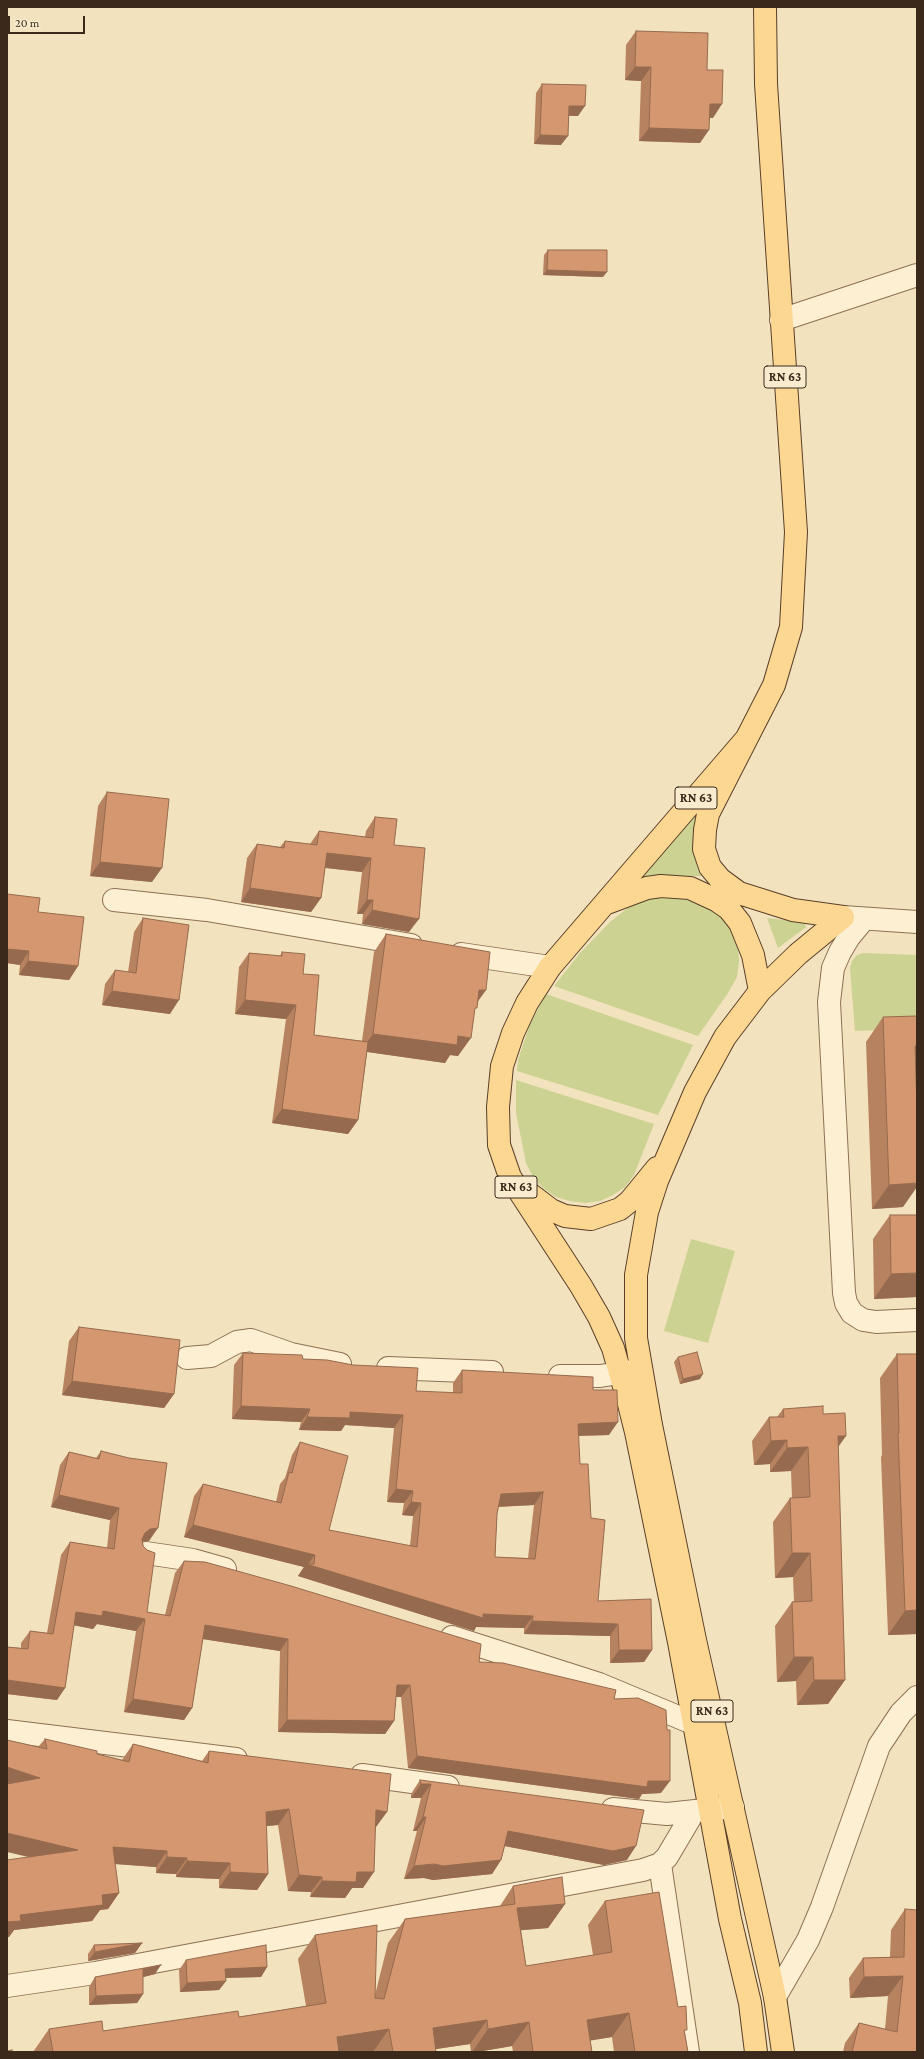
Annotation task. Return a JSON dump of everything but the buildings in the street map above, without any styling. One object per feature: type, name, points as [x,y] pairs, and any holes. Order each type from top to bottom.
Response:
[{"type":"main road","name":"RN 63","points":[[765,7],[766,84],[796,532],[791,627],[774,685],[747,738],[550,967],[527,1003],[512,1033],[502,1066],[498,1107],[500,1145],[510,1177],[581,1286],[599,1317],[613,1348],[631,1372],[733,1807],[775,1997],[783,2052]]},
{"type":"main road","points":[[747,738],[708,814],[704,849],[710,867],[720,878],[734,901],[740,923],[747,937],[753,955],[760,991]]},
{"type":"main road","points":[[606,903],[647,888],[677,886],[734,901],[853,918]]},
{"type":"main road","points":[[631,1372],[636,1338],[636,1275],[647,1212],[657,1182],[695,1092],[725,1037],[760,991],[798,954],[853,918]]},
{"type":"main road","points":[[510,1177],[551,1210],[565,1216],[592,1219],[620,1209],[630,1201],[670,1152]]},
{"type":"main road","name":"RN 63","points":[[631,1372],[636,1432],[695,1724],[702,1811],[750,2003],[756,2052]]},
{"type":"street","points":[[781,320],[917,275]]},
{"type":"street","points":[[114,900],[207,910],[437,950],[550,967]]},
{"type":"street","points":[[917,922],[853,918],[848,937],[833,968],[829,1002],[844,1293],[846,1303],[852,1313],[863,1320],[876,1322],[917,1320]]},
{"type":"street","points":[[187,1358],[211,1356],[237,1342],[251,1340],[291,1354],[320,1361],[364,1366],[512,1373]]},
{"type":"street","points":[[543,1375],[591,1377],[631,1372]]},
{"type":"street","points":[[146,1553],[193,1560],[243,1574]]},
{"type":"street","points":[[434,1632],[599,1684],[695,1724]]},
{"type":"street","points":[[775,1997],[808,1940],[822,1907],[879,1746],[901,1713],[917,1697]]},
{"type":"street","points":[[7,1731],[259,1762]]},
{"type":"street","points":[[345,1773],[468,1790]]},
{"type":"street","points":[[594,1806],[654,1813],[702,1811],[733,1807]]},
{"type":"street","points":[[7,1986],[103,1971],[643,1870],[660,1864],[667,1857],[702,1811]]},
{"type":"street","points":[[660,1864],[688,2052]]},
{"type":"green space","points":[[699,803],[692,848],[698,870],[702,876],[668,876],[633,884]]},
{"type":"green space","points":[[664,892],[707,902],[728,922],[738,948],[739,962],[737,977],[728,993],[698,1036],[554,986],[580,953],[610,922],[635,902]]},
{"type":"green space","points":[[767,918],[804,922],[806,927],[778,948]]},
{"type":"green space","points":[[864,953],[917,955],[917,1029],[855,1031],[850,968],[852,961],[857,955]]},
{"type":"green space","points":[[546,994],[693,1045],[658,1115],[517,1071],[518,1060],[530,1024]]},
{"type":"green space","points":[[516,1080],[654,1124],[634,1175],[625,1187],[600,1201],[585,1203],[556,1197],[543,1188],[533,1177],[526,1163],[516,1113]]},
{"type":"green space","points":[[691,1239],[735,1251],[708,1343],[664,1331]]}]
